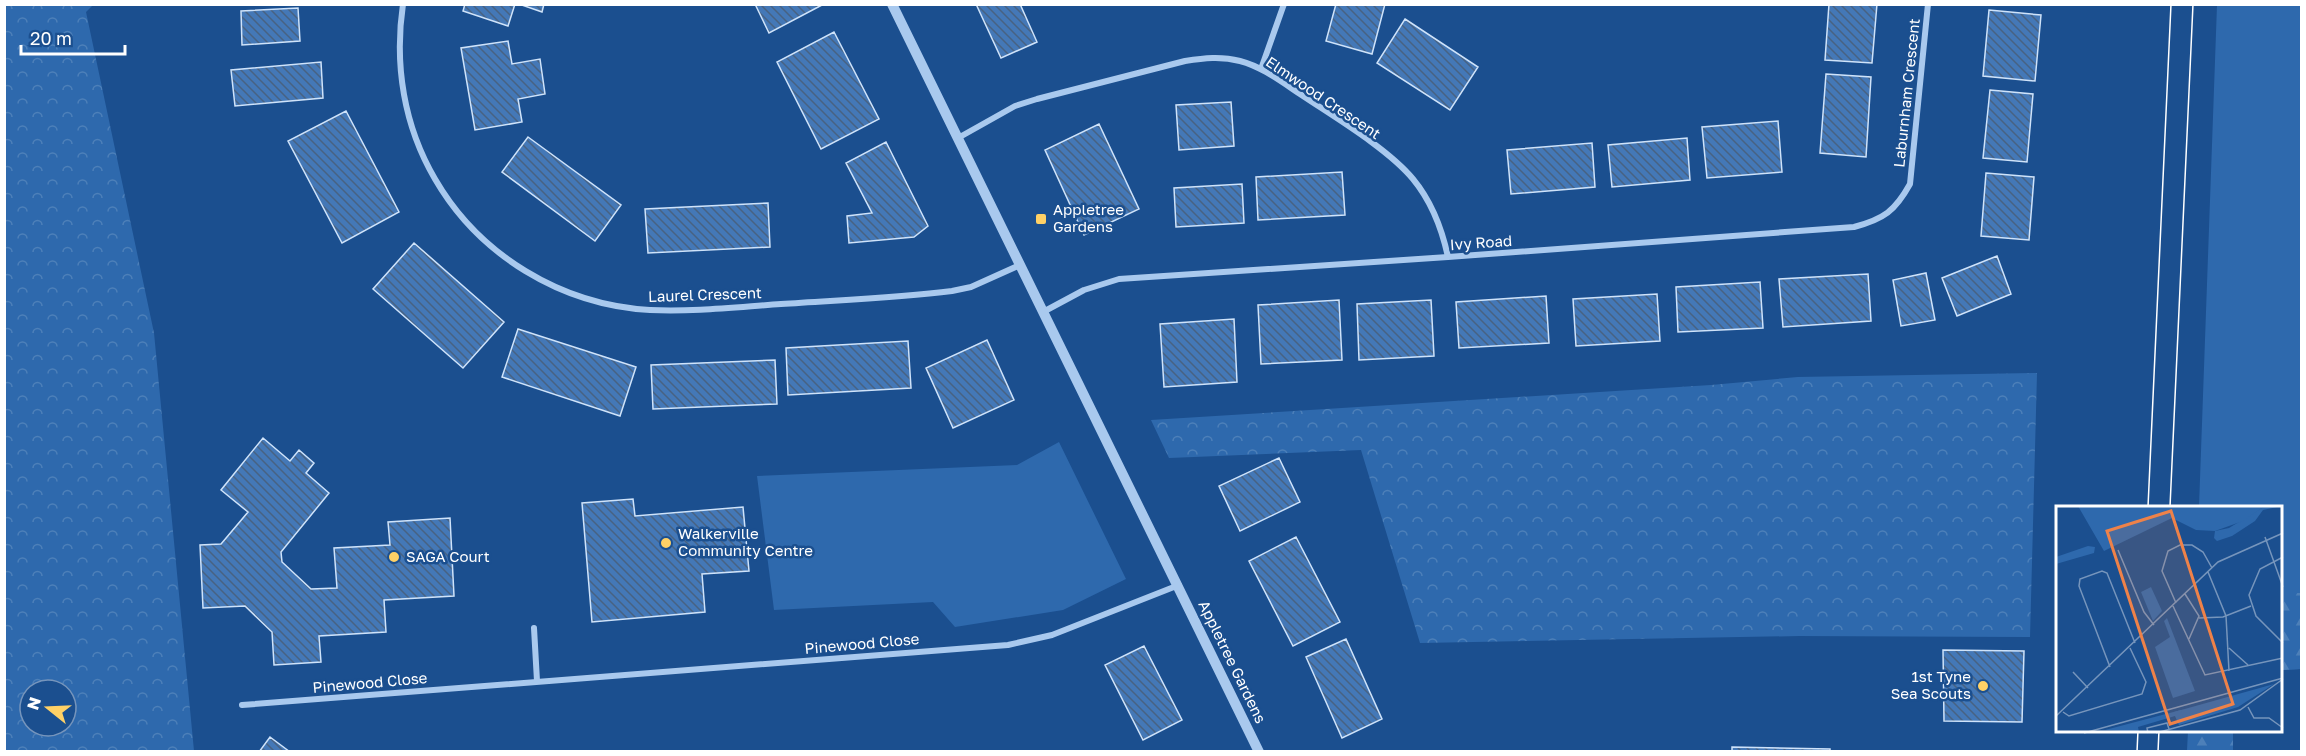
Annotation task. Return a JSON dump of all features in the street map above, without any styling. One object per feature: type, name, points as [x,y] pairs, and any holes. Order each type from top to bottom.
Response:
[{"type":"street","name":"Laurel Crescent","points":[[403,4],[399,54],[402,83],[407,113],[417,144],[430,171],[459,215],[478,236],[498,253],[546,284],[594,301],[624,308],[680,310],[952,291],[971,287],[1020,265]]},
{"type":"street","name":"Appletree Gardens","points":[[891,4],[1179,585],[1259,752]]},
{"type":"street","points":[[1261,69],[1284,4]]},
{"type":"street","name":"Laburnham Crescent","points":[[1910,184],[1928,4]]},
{"type":"street","name":"Elmwood Crescent","points":[[958,138],[1016,106],[1037,99],[1185,60],[1224,58],[1242,61],[1261,69],[1396,162],[1413,179],[1430,204],[1442,232],[1448,257]]},
{"type":"street","name":"Ivy Road","points":[[1043,312],[1084,290],[1119,279],[1854,227],[1873,222],[1889,213],[1900,202],[1910,184]]},
{"type":"street","name":"Pinewood Close","points":[[242,705],[1008,645],[1052,635],[1179,585]]},
{"type":"street","points":[[534,628],[537,681]]},
{"type":"green space","points":[[4,5],[93,5],[86,12],[154,333],[194,751],[5,751]]},
{"type":"green space","points":[[2217,5],[2301,5],[2301,669],[2282,670],[2282,506],[2199,506]]},
{"type":"green space","points":[[2037,373],[2030,637],[1799,636],[1420,643],[1361,450],[1169,458],[1151,420],[1711,385],[1798,377]]},
{"type":"green space","points":[[1059,442],[1126,579],[1063,610],[955,627],[933,602],[774,610],[757,476],[1017,465]]},
{"type":"green space","points":[[2282,593],[2301,593],[2301,669],[2282,670]]},
{"type":"green space","points":[[2188,732],[2233,732],[2233,751],[2187,751]]},
{"type":"building","points":[[465,4],[515,4],[508,26],[463,11]]},
{"type":"building","points":[[519,4],[544,4],[542,12]]},
{"type":"building","points":[[755,4],[821,4],[822,5],[769,33]]},
{"type":"building","points":[[976,4],[1020,4],[1037,42],[1001,58]]},
{"type":"building","points":[[1336,4],[1385,4],[1372,54],[1326,41]]},
{"type":"building","points":[[1829,4],[1877,4],[1872,63],[1825,60]]},
{"type":"building","points":[[298,8],[300,41],[242,45],[241,11]]},
{"type":"building","points":[[1989,10],[2041,15],[2035,81],[1983,76]]},
{"type":"building","points":[[1405,19],[1478,67],[1450,110],[1377,63]]},
{"type":"building","points":[[834,32],[879,119],[821,149],[777,62]]},
{"type":"building","points":[[508,41],[512,64],[540,59],[545,94],[518,99],[522,122],[475,130],[461,48]]},
{"type":"building","points":[[321,62],[323,98],[235,106],[231,70]]},
{"type":"building","points":[[1826,74],[1871,77],[1866,157],[1820,153]]},
{"type":"building","points":[[1990,90],[2033,94],[2027,162],[1983,158]]},
{"type":"building","points":[[1231,102],[1234,146],[1179,150],[1176,105]]},
{"type":"building","points":[[346,111],[399,212],[342,243],[288,141]]},
{"type":"building","points":[[1778,121],[1782,172],[1707,178],[1702,127]]},
{"type":"building","points":[[1099,124],[1139,209],[1084,235],[1045,150]]},
{"type":"building","points":[[528,137],[621,205],[595,241],[502,172]]},
{"type":"building","points":[[1687,138],[1690,180],[1612,187],[1608,145]]},
{"type":"building","points":[[886,142],[928,226],[914,237],[849,243],[847,216],[872,213],[846,163]]},
{"type":"building","points":[[1592,143],[1595,187],[1511,194],[1507,150]]},
{"type":"building","points":[[1342,172],[1345,215],[1258,220],[1256,177]]},
{"type":"building","points":[[1986,173],[2034,177],[2029,240],[1981,236]]},
{"type":"building","points":[[1242,184],[1244,223],[1176,227],[1174,188]]},
{"type":"building","points":[[768,203],[770,247],[648,253],[645,209]]},
{"type":"building","points":[[414,243],[504,322],[463,368],[373,289]]},
{"type":"building","points":[[1997,256],[2011,294],[1957,316],[1942,278]]},
{"type":"building","points":[[1926,273],[1935,320],[1901,326],[1893,280]]},
{"type":"building","points":[[1868,274],[1871,321],[1783,327],[1779,279]]},
{"type":"building","points":[[1760,282],[1763,328],[1678,332],[1676,287]]},
{"type":"building","points":[[1657,294],[1660,341],[1576,346],[1573,299]]},
{"type":"building","points":[[1546,296],[1549,343],[1459,348],[1456,302]]},
{"type":"building","points":[[1339,300],[1342,360],[1261,364],[1258,305]]},
{"type":"building","points":[[1431,300],[1434,356],[1359,360],[1357,304]]},
{"type":"building","points":[[1234,319],[1237,382],[1164,387],[1160,324]]},
{"type":"building","points":[[518,329],[636,367],[620,416],[502,377]]},
{"type":"building","points":[[987,340],[1014,400],[953,428],[926,368]]},
{"type":"building","points":[[908,341],[911,388],[788,395],[786,348]]},
{"type":"building","points":[[775,360],[777,404],[653,409],[651,365]]},
{"type":"building","name":"SAGA Court","points":[[263,438],[290,461],[299,450],[314,463],[306,473],[329,493],[281,552],[282,562],[311,589],[337,588],[334,548],[390,545],[388,522],[450,518],[454,596],[384,600],[386,632],[319,636],[321,662],[274,665],[272,632],[245,606],[203,608],[200,545],[221,544],[248,512],[221,490]]},
{"type":"building","points":[[1279,458],[1300,502],[1240,531],[1219,486]]},
{"type":"building","name":"Walkerville Community Centre","points":[[633,499],[635,516],[743,507],[749,571],[702,574],[705,612],[592,622],[582,503]]},
{"type":"building","points":[[1296,537],[1340,622],[1293,646],[1249,561]]},
{"type":"building","points":[[1346,639],[1382,719],[1342,738],[1306,657]]},
{"type":"building","points":[[1144,646],[1182,720],[1143,740],[1105,665]]},
{"type":"building","name":"1st Tyne Sea Scouts","points":[[1943,650],[2024,651],[2022,722],[1944,721]]},
{"type":"building","points":[[270,737],[290,752],[259,752]]},
{"type":"building","points":[[1732,747],[1830,749],[1830,752],[1732,752]]},
{"type":"tram line","points":[[2148,506],[2171,4]]},
{"type":"tram line","points":[[2170,506],[2193,4]]},
{"type":"tram line","points":[[2137,752],[2138,732]]},
{"type":"tram line","points":[[2158,752],[2159,732]]},
{"type":"place","name":"Appletree Gardens","points":[[1041,219]]},
{"type":"place","name":"Walkerville Community Centre","points":[[666,543]]},
{"type":"place","name":"SAGA Court","points":[[394,557]]},
{"type":"place","name":"1st Tyne Sea Scouts","points":[[1983,686]]}]
